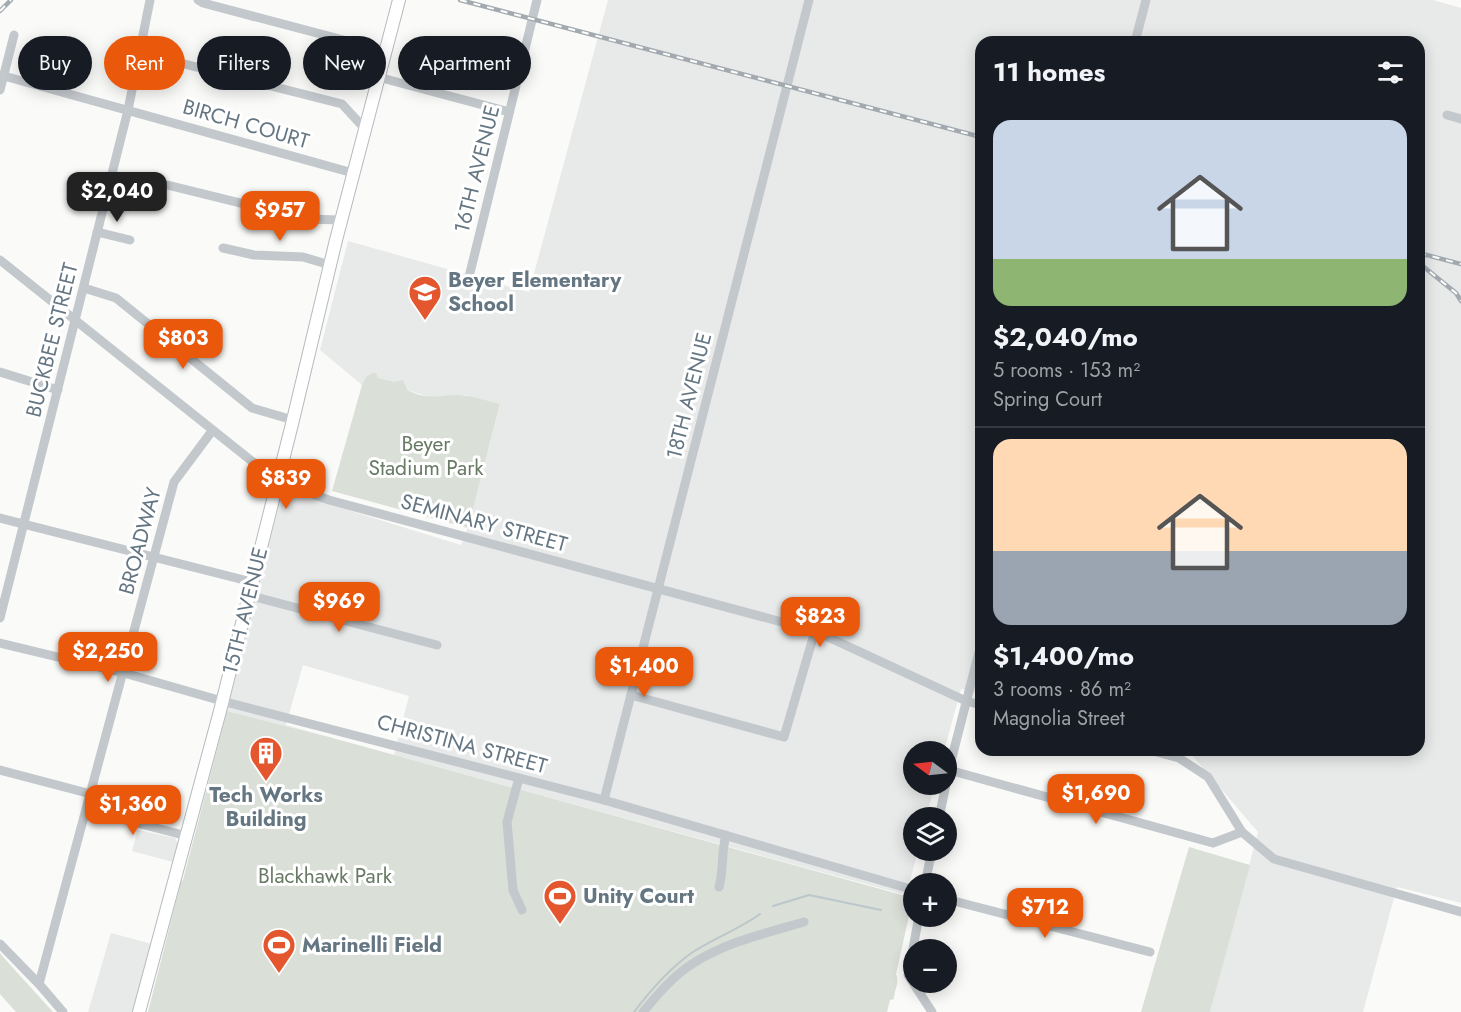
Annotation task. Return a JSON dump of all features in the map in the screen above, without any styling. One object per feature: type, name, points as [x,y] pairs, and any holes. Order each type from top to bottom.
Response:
[{"type":"main road","name":"15TH AVENUE","points":[[386,47],[399,0]]},
{"type":"main road","name":"15TH AVENUE","points":[[139,1012],[278,482],[375,90]]},
{"type":"street","name":"BUCKBEE STREET","points":[[144,36],[150,0]]},
{"type":"street","points":[[198,0],[328,36]]},
{"type":"street","name":"16TH AVENUE","points":[[469,277],[537,0]]},
{"type":"street","name":"18TH AVENUE","points":[[604,800],[809,0]]},
{"type":"street","points":[[1137,36],[1146,0]]},
{"type":"street","points":[[0,90],[14,35]]},
{"type":"street","name":"BIRCH COURT","points":[[185,64],[342,104],[365,129]]},
{"type":"street","name":"BIRCH COURT","points":[[4,76],[353,173]]},
{"type":"street","points":[[386,79],[509,112]]},
{"type":"street","name":"BUCKBEE STREET","points":[[0,618],[133,90]]},
{"type":"street","points":[[1447,116],[1461,119]]},
{"type":"street","points":[[109,183],[127,186],[143,179],[304,219],[342,220]]},
{"type":"street","points":[[97,232],[130,240]]},
{"type":"street","points":[[223,248],[254,255],[303,257],[330,265]]},
{"type":"street","name":"SEMINARY STREET","points":[[0,260],[278,482],[329,500],[815,631],[975,703]]},
{"type":"street","points":[[84,288],[116,298],[252,408],[293,420]]},
{"type":"street","points":[[0,372],[58,390]]},
{"type":"street","name":"BROADWAY","points":[[39,984],[174,482],[212,431]]},
{"type":"street","points":[[0,518],[154,557],[250,589],[437,645]]},
{"type":"street","points":[[631,695],[784,737],[815,631]]},
{"type":"street","name":"CHRISTINA STREET","points":[[0,643],[124,673],[222,701],[519,777],[903,887]]},
{"type":"street","points":[[956,741],[975,667]]},
{"type":"street","points":[[1172,756],[1179,758],[1208,777],[1242,832],[1274,859],[1461,912]]},
{"type":"street","points":[[0,770],[91,795]]},
{"type":"street","points":[[957,772],[1212,843],[1242,832]]},
{"type":"street","points":[[519,777],[507,822],[513,890],[522,910]]},
{"type":"street","points":[[87,810],[187,836]]},
{"type":"street","points":[[719,887],[722,877],[722,850],[726,836]]},
{"type":"street","points":[[957,902],[1150,952]]},
{"type":"street","points":[[643,1012],[660,991],[691,964],[722,947],[804,922]]},
{"type":"street","points":[[917,927],[908,975],[932,1012]]},
{"type":"street","points":[[0,944],[63,1012]]},
{"type":"shaded area","points":[[608,0],[1433,0],[1461,8],[1461,903],[1397,887],[1363,1012],[1210,1012],[1258,832],[1193,756],[1425,756],[1425,36],[975,36],[975,692],[961,689],[947,741],[903,741],[903,795],[932,795],[929,807],[903,807],[903,861],[915,861],[912,873],[903,873],[903,894],[394,755],[409,696],[303,665],[286,725],[329,737],[227,711],[283,490],[461,545],[468,527],[500,405],[466,395],[430,397],[407,390],[362,385],[320,350],[348,241],[529,292]]},
{"type":"shaded area","points":[[138,830],[175,838],[178,844],[173,862],[132,851]]},
{"type":"shaded area","points":[[111,933],[152,944],[132,1012],[88,1012]]},
{"type":"green space","name":"Beyer Stadium Park","points":[[376,373],[378,378],[394,382],[403,380],[407,390],[424,396],[459,395],[500,404],[468,528],[332,491],[362,385],[366,377]]},
{"type":"green space","name":"Blackhawk Park","points":[[227,711],[903,895],[903,927],[907,927],[896,974],[894,999],[890,1000],[887,1012],[148,1012]]},
{"type":"green space","points":[[1189,847],[1250,865],[1210,1012],[1141,1012]]},
{"type":"green space","points":[[0,953],[53,1012],[16,1012],[0,994]]},
{"type":"waterway","points":[[773,906],[809,895],[881,910]]},
{"type":"waterway","points":[[634,1012],[646,996],[682,960],[760,914]]},
{"type":"railway","points":[[0,11],[11,0]]},
{"type":"railway","points":[[460,0],[975,135]]},
{"type":"railway","points":[[1425,255],[1461,264]]},
{"type":"railway","points":[[1425,268],[1456,293],[1461,301]]},
{"type":"place","name":"Beyer Elementary School","points":[[425,321]]},
{"type":"place","name":"Tech Works Building","points":[[266,782]]},
{"type":"place","name":"Unity Court","points":[[560,925]]},
{"type":"place","name":"Marinelli Field","points":[[279,974]]}]
